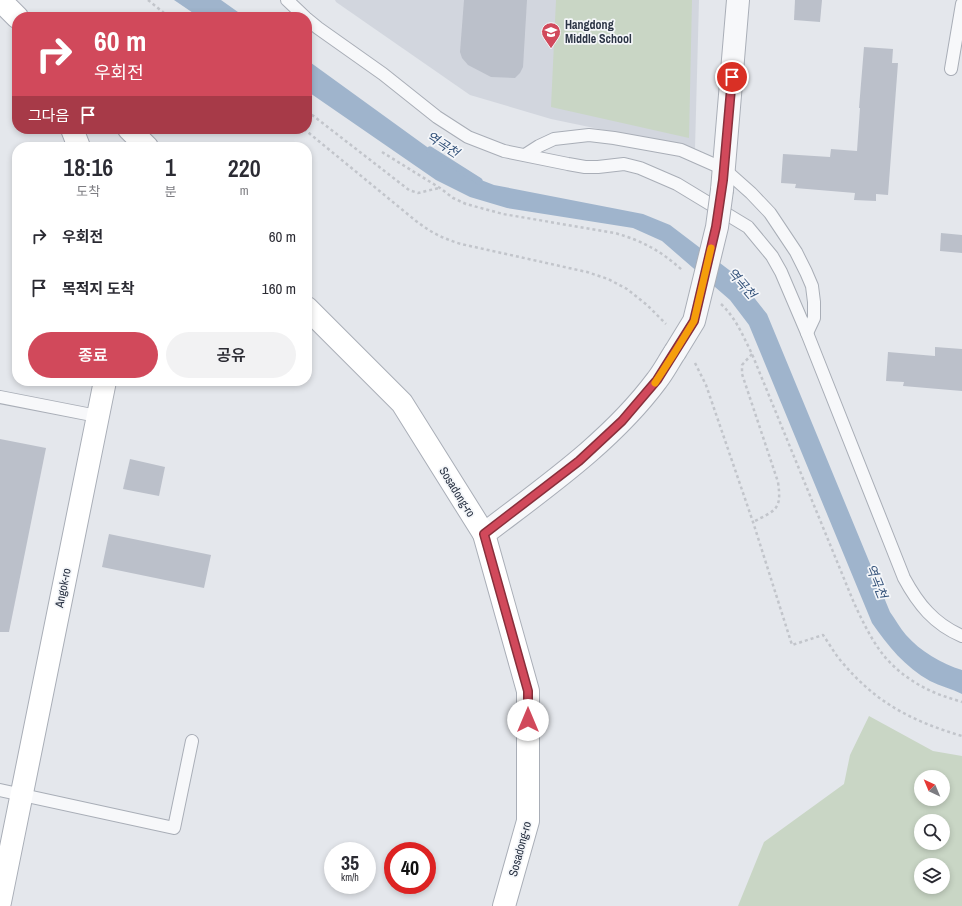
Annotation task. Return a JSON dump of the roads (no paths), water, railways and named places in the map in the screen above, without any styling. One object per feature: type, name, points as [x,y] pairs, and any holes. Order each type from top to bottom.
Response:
[{"type":"street","points":[[0,0],[12,12]]},
{"type":"street","points":[[484,534],[579,461],[622,421],[657,380],[694,321],[716,227],[723,180],[738,0]]},
{"type":"street","points":[[134,134],[142,142]]},
{"type":"street","name":"Sosadong-ro","points":[[312,313],[402,403],[484,534],[528,691],[528,821],[504,906]]},
{"type":"street","name":"Angok-ro","points":[[0,902],[104,386]]},
{"type":"lane","points":[[287,0],[300,12]]},
{"type":"lane","points":[[951,69],[962,4]]},
{"type":"lane","points":[[312,23],[383,74],[437,117],[455,129],[486,145],[504,151],[585,167],[624,164],[640,168],[678,184],[748,227],[772,256],[781,272],[807,333],[904,578],[922,608],[953,632],[962,636]]},
{"type":"lane","points":[[525,155],[554,139],[588,135],[614,138],[681,150],[723,180],[752,193],[770,213],[788,239],[812,286],[814,318],[807,333]]},
{"type":"lane","points":[[0,397],[97,416]]},
{"type":"lane","points":[[0,790],[174,828],[192,741]]},
{"type":"water","points":[[174,0],[221,0],[238,12],[192,12]]},
{"type":"water","points":[[312,64],[463,173],[494,185],[643,214],[670,225],[737,276],[767,314],[890,612],[904,632],[925,652],[939,661],[962,670],[962,694],[930,681],[905,663],[884,640],[872,623],[749,325],[730,300],[662,241],[633,228],[507,208],[470,197],[436,180],[312,94]]},
{"type":"waterway","name":"역곡천","points":[[430,150],[479,181]]},
{"type":"place","name":"Hangdong Middle School","points":[[551,49]]}]
